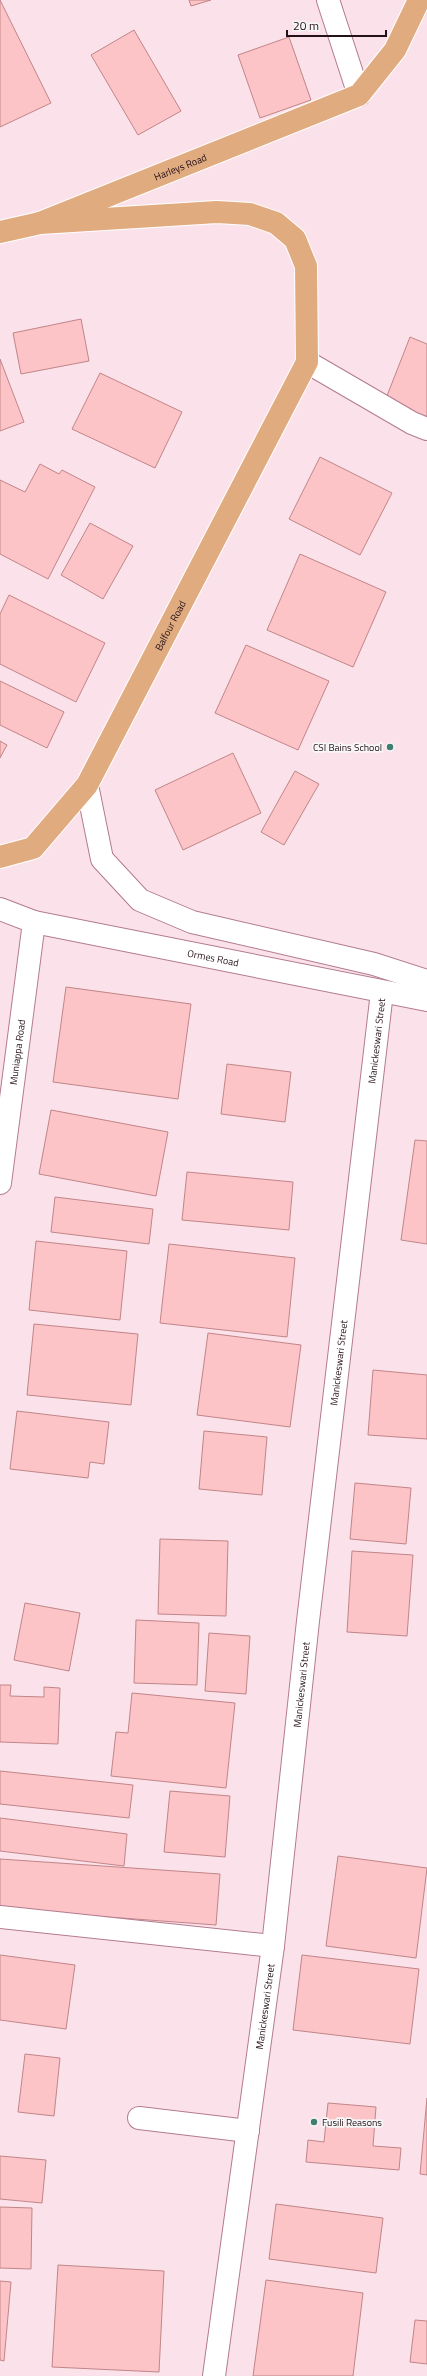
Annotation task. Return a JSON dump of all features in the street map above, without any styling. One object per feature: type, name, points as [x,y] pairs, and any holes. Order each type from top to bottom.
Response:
[{"type":"main road","points":[[359,96],[396,50],[419,0]]},
{"type":"main road","name":"Harleys Road","points":[[0,232],[40,223],[359,96]]},
{"type":"main road","points":[[40,223],[216,212],[250,214],[276,223],[295,239],[306,266],[307,362]]},
{"type":"main road","name":"Balfour Road","points":[[0,857],[33,848],[87,786],[307,362]]},
{"type":"street","points":[[328,0],[359,96]]},
{"type":"street","points":[[307,362],[412,423],[427,429]]},
{"type":"street","points":[[87,786],[102,858],[140,900],[192,922],[374,964],[427,981]]},
{"type":"street","name":"Ormes Road","points":[[0,909],[34,922],[427,1000]]},
{"type":"street","name":"Muniappa Road","points":[[0,1184],[4,1124],[34,922]]},
{"type":"street","name":"Manickeswari Street","points":[[214,2376],[273,1946],[308,1621],[382,992]]},
{"type":"street","points":[[0,1917],[273,1946]]},
{"type":"street","points":[[138,2118],[248,2131]]},
{"type":"building","points":[[0,0],[51,103],[0,127]]},
{"type":"building","points":[[189,0],[211,0],[191,6]]},
{"type":"building","points":[[134,30],[181,111],[138,135],[91,55]]},
{"type":"building","points":[[289,37],[311,100],[260,118],[238,55]]},
{"type":"building","points":[[81,319],[89,361],[21,374],[13,333]]},
{"type":"building","points":[[410,337],[427,344],[427,423],[383,406]]},
{"type":"building","points":[[0,359],[24,422],[0,431]]},
{"type":"building","points":[[100,373],[182,412],[155,468],[72,429]]},
{"type":"building","points":[[320,457],[392,493],[360,555],[289,519]]},
{"type":"building","points":[[40,464],[59,474],[62,470],[95,487],[48,579],[0,554],[0,480],[25,492]]},
{"type":"building","points":[[90,523],[133,546],[103,599],[61,575]]},
{"type":"building","points":[[300,554],[386,592],[353,667],[267,630]]},
{"type":"building","points":[[9,595],[105,643],[76,702],[0,664],[0,614]]},
{"type":"building","points":[[246,645],[329,681],[298,750],[215,713]]},
{"type":"building","points":[[0,681],[64,712],[47,748],[0,725]]},
{"type":"building","points":[[0,741],[7,745],[0,758]]},
{"type":"building","points":[[233,753],[261,813],[183,850],[155,790]]},
{"type":"building","points":[[295,771],[319,784],[284,845],[261,832]]},
{"type":"building","points":[[66,987],[191,1004],[178,1099],[53,1082]]},
{"type":"building","points":[[227,1064],[291,1072],[285,1122],[221,1114]]},
{"type":"building","points":[[51,1110],[168,1132],[156,1196],[39,1174]]},
{"type":"building","points":[[415,1140],[427,1141],[427,1244],[401,1240]]},
{"type":"building","points":[[187,1172],[293,1182],[289,1230],[182,1220]]},
{"type":"building","points":[[55,1197],[153,1209],[149,1244],[51,1232]]},
{"type":"building","points":[[36,1241],[127,1251],[120,1320],[29,1310]]},
{"type":"building","points":[[169,1244],[295,1258],[287,1337],[160,1323]]},
{"type":"building","points":[[34,1324],[138,1334],[131,1405],[27,1395]]},
{"type":"building","points":[[208,1333],[301,1345],[290,1427],[197,1415]]},
{"type":"building","points":[[373,1370],[427,1375],[427,1439],[368,1435]]},
{"type":"building","points":[[17,1411],[109,1422],[104,1464],[90,1462],[88,1478],[10,1469]]},
{"type":"building","points":[[204,1431],[267,1437],[262,1495],[199,1489]]},
{"type":"building","points":[[355,1483],[411,1488],[406,1544],[350,1539]]},
{"type":"building","points":[[160,1539],[228,1541],[226,1616],[158,1614]]},
{"type":"building","points":[[352,1551],[413,1555],[407,1636],[347,1632]]},
{"type":"building","points":[[25,1603],[80,1613],[69,1671],[14,1660]]},
{"type":"building","points":[[136,1620],[199,1623],[197,1685],[134,1683]]},
{"type":"building","points":[[209,1633],[250,1636],[246,1694],[205,1691]]},
{"type":"building","points":[[0,1685],[11,1685],[10,1696],[44,1697],[44,1687],[60,1688],[58,1744],[0,1742]]},
{"type":"building","points":[[132,1693],[235,1703],[226,1788],[111,1776],[116,1732],[128,1733]]},
{"type":"building","points":[[0,1771],[133,1785],[129,1818],[0,1804]]},
{"type":"building","points":[[170,1791],[230,1796],[225,1857],[164,1852]]},
{"type":"building","points":[[0,1818],[127,1834],[124,1866],[0,1851]]},
{"type":"building","points":[[338,1856],[427,1868],[416,1958],[326,1946]]},
{"type":"building","points":[[0,1859],[220,1874],[216,1925],[0,1909]]},
{"type":"building","points":[[0,1955],[75,1965],[66,2029],[0,2020]]},
{"type":"building","points":[[302,1955],[419,1969],[410,2044],[293,2030]]},
{"type":"building","points":[[25,2054],[60,2058],[54,2116],[18,2112]]},
{"type":"building","points":[[427,2098],[427,2175],[420,2174]]},
{"type":"building","points":[[328,2103],[376,2107],[373,2146],[401,2148],[399,2170],[306,2162],[308,2140],[324,2142]]},
{"type":"building","points":[[0,2156],[46,2160],[42,2203],[0,2199]]},
{"type":"building","points":[[276,2204],[383,2218],[376,2273],[269,2259]]},
{"type":"building","points":[[0,2207],[32,2208],[31,2269],[0,2268]]},
{"type":"building","points":[[58,2265],[164,2271],[159,2372],[52,2367]]},
{"type":"building","points":[[266,2280],[363,2293],[353,2376],[253,2376]]},
{"type":"building","points":[[0,2281],[11,2282],[4,2361],[0,2360]]},
{"type":"building","points":[[415,2320],[427,2321],[427,2364],[410,2362]]},
{"type":"place","name":"CSI Bains School","points":[[390,747]]},
{"type":"place","name":"Fusili Reasons","points":[[314,2122]]}]
